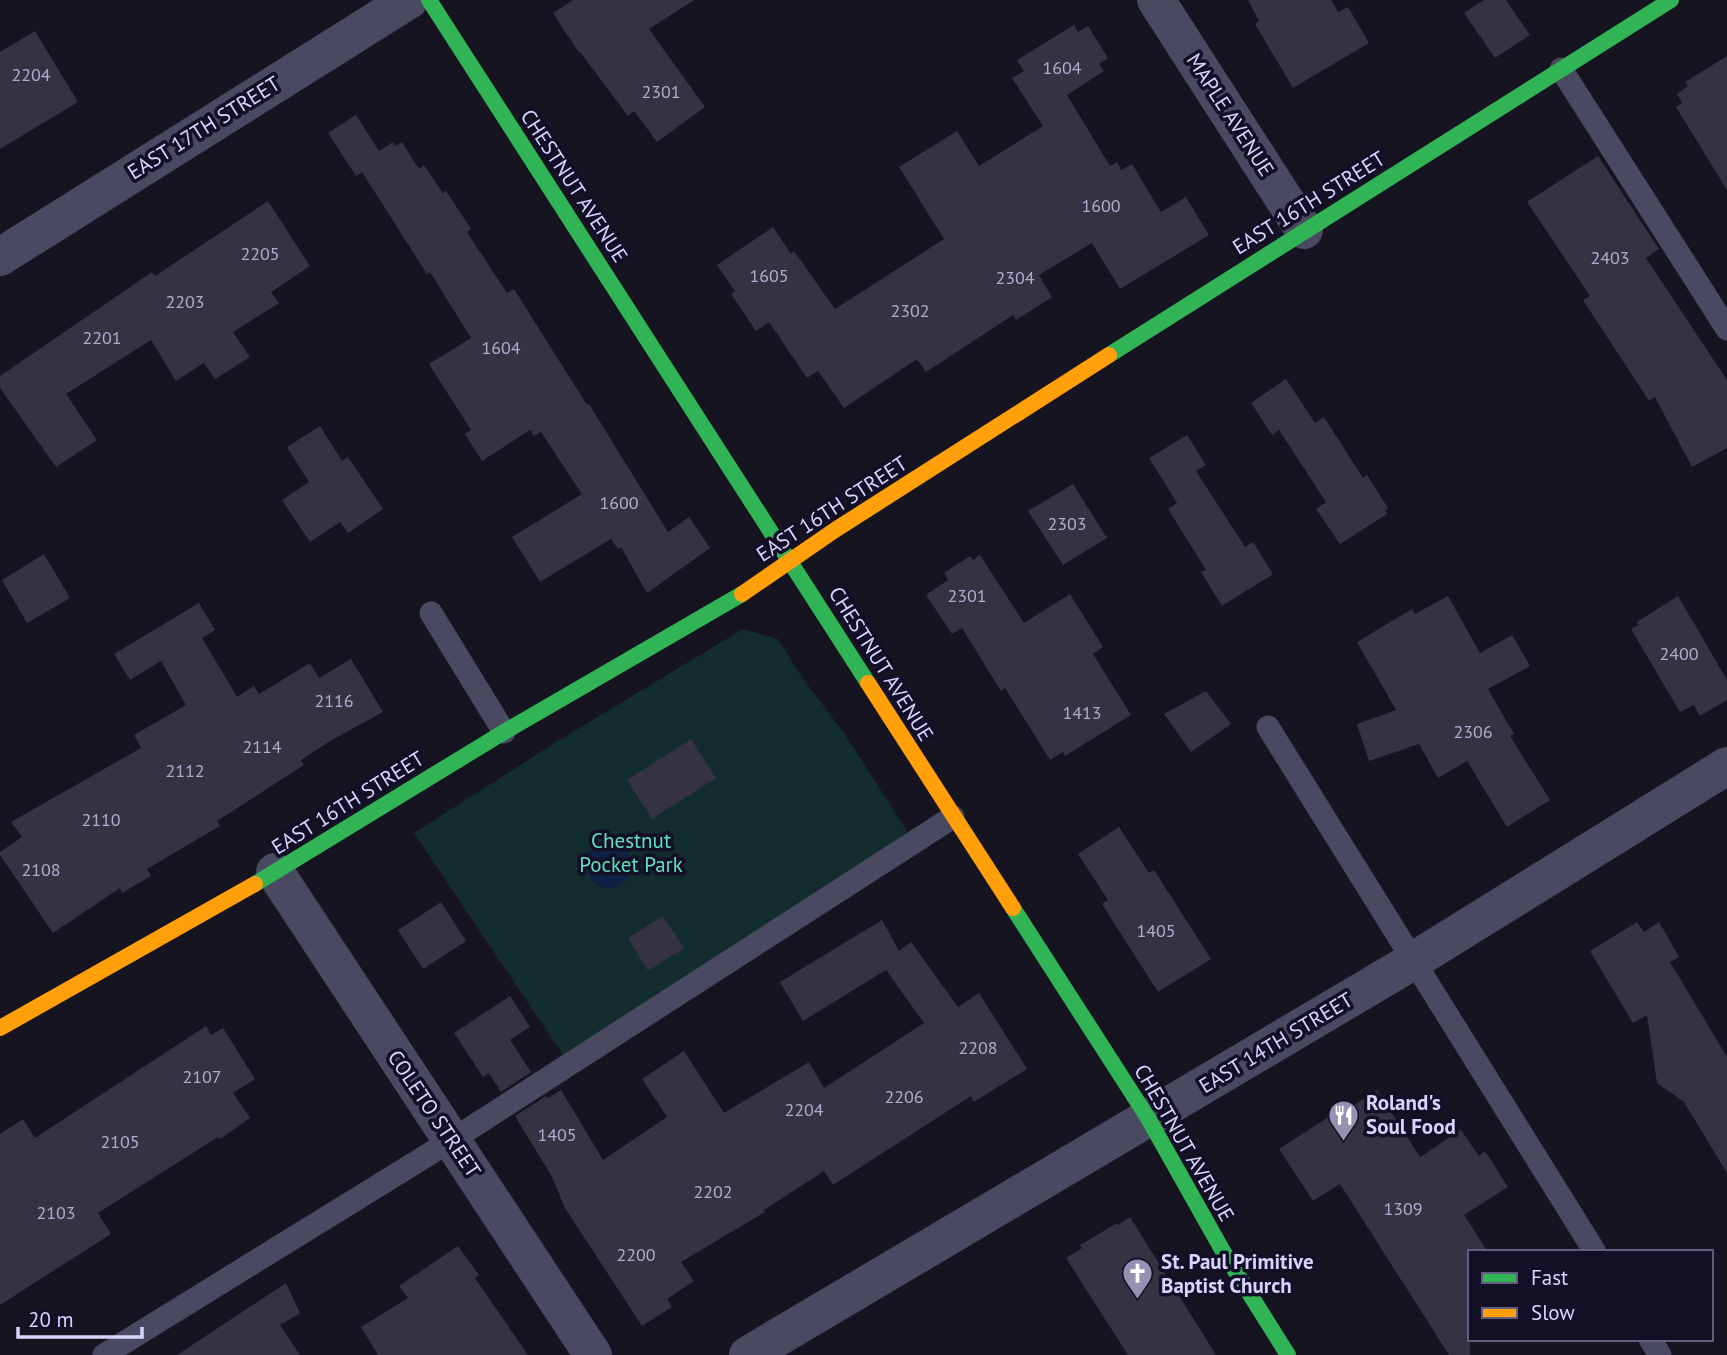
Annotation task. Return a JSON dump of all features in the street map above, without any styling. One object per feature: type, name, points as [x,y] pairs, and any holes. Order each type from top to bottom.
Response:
[{"type":"street","name":"EAST 17TH STREET","points":[[0,257],[409,0]]},
{"type":"street","name":"CHESTNUT AVENUE","points":[[429,0],[1148,1118],[1224,1253],[1288,1355]]},
{"type":"street","name":"MAPLE AVENUE","points":[[1156,0],[1304,230]]},
{"type":"street","name":"EAST 16TH STREET","points":[[2,1023],[275,872],[504,732],[753,587],[1304,230],[1671,0]]},
{"type":"street","name":"EAST 14TH STREET","points":[[748,1355],[1413,961],[1727,766]]},
{"type":"street","name":"COLETO STREET","points":[[275,872],[593,1355]]},
{"type":"lane","points":[[1561,69],[1727,330]]},
{"type":"lane","points":[[430,613],[504,732]]},
{"type":"lane","points":[[1268,727],[1594,1250]]},
{"type":"lane","points":[[104,1355],[452,1140],[953,817]]},
{"type":"green space","name":"Chestnut Pocket Park","points":[[743,629],[778,639],[801,676],[844,733],[909,834],[563,1055],[414,833],[561,739]]},
{"type":"water","points":[[609,842],[625,849],[632,865],[625,881],[609,888],[593,881],[586,865],[593,849]]},
{"type":"building","points":[[573,0],[694,0],[649,29],[705,107],[657,142],[634,111],[628,116],[579,53],[553,13]]},
{"type":"building","points":[[1248,0],[1331,0],[1338,12],[1348,7],[1369,43],[1293,88],[1255,24],[1259,21]]},
{"type":"building","points":[[1484,0],[1506,0],[1530,35],[1495,58],[1464,13]]},
{"type":"building","points":[[1074,25],[1078,32],[1088,26],[1108,58],[1099,64],[1104,71],[1067,95],[1110,166],[1117,162],[1121,170],[1132,164],[1161,212],[1186,197],[1209,235],[1120,289],[1092,243],[1039,275],[1052,297],[1016,320],[1013,315],[926,372],[917,359],[844,408],[818,371],[807,378],[769,322],[756,331],[731,294],[735,291],[717,265],[773,227],[791,254],[794,251],[835,309],[944,239],[899,167],[957,131],[979,166],[1043,126],[1012,78],[1024,71],[1017,60]]},
{"type":"building","points":[[35,31],[78,102],[0,149],[0,52]]},
{"type":"building","points":[[1727,56],[1727,190],[1676,107],[1682,103],[1677,94],[1688,86],[1685,82]]},
{"type":"building","points":[[356,115],[379,151],[393,142],[396,146],[402,142],[419,169],[424,165],[443,193],[446,191],[471,229],[467,232],[507,293],[514,289],[668,532],[689,517],[710,548],[647,593],[621,547],[618,549],[611,539],[540,582],[512,537],[582,494],[541,432],[534,436],[530,430],[482,461],[465,434],[471,430],[429,364],[471,338],[362,172],[356,176],[328,133]]},
{"type":"building","points":[[1598,156],[1659,249],[1646,258],[1727,380],[1727,448],[1692,467],[1655,397],[1649,401],[1583,300],[1590,296],[1527,202]]},
{"type":"building","points":[[268,201],[310,266],[271,292],[279,303],[233,332],[250,357],[215,379],[204,363],[176,381],[151,340],[66,394],[97,440],[56,467],[0,388],[0,376],[152,272],[155,276]]},
{"type":"building","points":[[1286,379],[1315,423],[1324,417],[1363,478],[1367,475],[1388,508],[1385,511],[1387,514],[1340,544],[1316,509],[1326,502],[1279,430],[1272,435],[1251,403]]},
{"type":"building","points":[[320,426],[342,461],[348,457],[383,509],[348,533],[340,522],[310,542],[282,500],[309,482],[287,447]]},
{"type":"building","points":[[1187,435],[1206,465],[1196,471],[1245,547],[1253,542],[1273,574],[1222,606],[1201,572],[1206,570],[1168,509],[1177,503],[1149,458]]},
{"type":"building","points":[[1073,484],[1107,538],[1063,565],[1028,511]]},
{"type":"building","points":[[44,554],[70,598],[27,623],[2,580]]},
{"type":"building","points":[[980,555],[1024,623],[1070,594],[1103,647],[1093,654],[1131,715],[1065,756],[1063,752],[1050,760],[1005,688],[1001,691],[962,628],[952,634],[926,595],[948,580],[944,573],[970,556],[973,560]]},
{"type":"building","points":[[1448,596],[1480,653],[1512,635],[1530,666],[1488,689],[1514,734],[1510,736],[1550,800],[1507,827],[1467,761],[1438,778],[1419,744],[1369,761],[1357,724],[1396,710],[1357,642],[1412,609],[1415,614]]},
{"type":"building","points":[[1678,596],[1727,680],[1727,700],[1700,716],[1694,705],[1680,712],[1631,629],[1639,625],[1637,622]]},
{"type":"building","points":[[199,603],[215,630],[202,638],[237,697],[254,686],[259,694],[310,663],[319,678],[351,659],[383,712],[301,760],[304,765],[217,821],[220,826],[147,869],[151,876],[122,893],[120,888],[53,933],[0,855],[0,852],[22,837],[11,822],[141,748],[134,735],[186,705],[161,661],[130,680],[114,654]]},
{"type":"building","points":[[1206,691],[1231,724],[1191,752],[1164,714]]},
{"type":"building","points":[[691,739],[716,778],[652,819],[627,780]]},
{"type":"building","points":[[1119,827],[1149,873],[1154,870],[1211,959],[1158,992],[1102,904],[1108,900],[1078,854]]},
{"type":"building","points":[[441,902],[466,941],[423,969],[398,930]]},
{"type":"building","points":[[663,916],[684,948],[648,971],[628,938]]},
{"type":"building","points":[[882,920],[899,951],[911,942],[958,1007],[979,993],[1027,1069],[974,1102],[971,1096],[833,1185],[824,1171],[764,1210],[765,1212],[681,1262],[694,1281],[667,1299],[672,1307],[642,1326],[565,1208],[552,1177],[515,1116],[546,1096],[548,1098],[561,1090],[603,1160],[667,1117],[642,1079],[684,1051],[724,1113],[809,1062],[824,1088],[924,1023],[886,970],[803,1021],[780,982]]},
{"type":"building","points":[[1637,922],[1644,932],[1659,922],[1679,957],[1670,962],[1727,1057],[1727,1173],[1684,1102],[1657,1083],[1647,1015],[1633,1023],[1590,951]]},
{"type":"building","points":[[510,996],[530,1027],[510,1040],[531,1072],[501,1092],[489,1073],[483,1077],[454,1033]]},
{"type":"building","points":[[206,1026],[211,1035],[223,1028],[255,1079],[233,1093],[250,1118],[98,1213],[111,1234],[0,1305],[0,1134],[23,1119],[35,1138]]},
{"type":"building","points":[[1377,1090],[1420,1157],[1461,1130],[1479,1156],[1485,1151],[1508,1187],[1464,1215],[1487,1250],[1468,1250],[1470,1355],[1449,1355],[1340,1184],[1313,1201],[1279,1149],[1338,1111],[1341,1114]]},
{"type":"building","name":"St. Paul Primitive Baptist Church","points":[[1130,1217],[1216,1355],[1128,1355],[1066,1258],[1082,1248],[1080,1245]]},
{"type":"building","points":[[458,1246],[479,1275],[475,1278],[528,1355],[378,1355],[361,1327],[408,1298],[399,1286]]},
{"type":"building","points":[[286,1283],[300,1313],[280,1325],[300,1355],[177,1355]]},
{"type":"traffic: fast","points":[[429,0],[868,683]]},
{"type":"traffic: fast","points":[[1109,355],[1671,0]]},
{"type":"traffic: fast","points":[[255,884],[504,732],[742,594]]},
{"type":"traffic: fast","points":[[1013,908],[1148,1118],[1224,1253],[1288,1355]]},
{"type":"traffic: slow","points":[[742,594],[835,530],[1109,355]]},
{"type":"traffic: slow","points":[[868,683],[1013,908]]},
{"type":"traffic: slow","points":[[0,1028],[255,884]]},
{"type":"place","name":"Roland's Soul Food","points":[[1343,1142]]},
{"type":"place","name":"St. Paul Primitive Baptist Church","points":[[1138,1301]]}]
